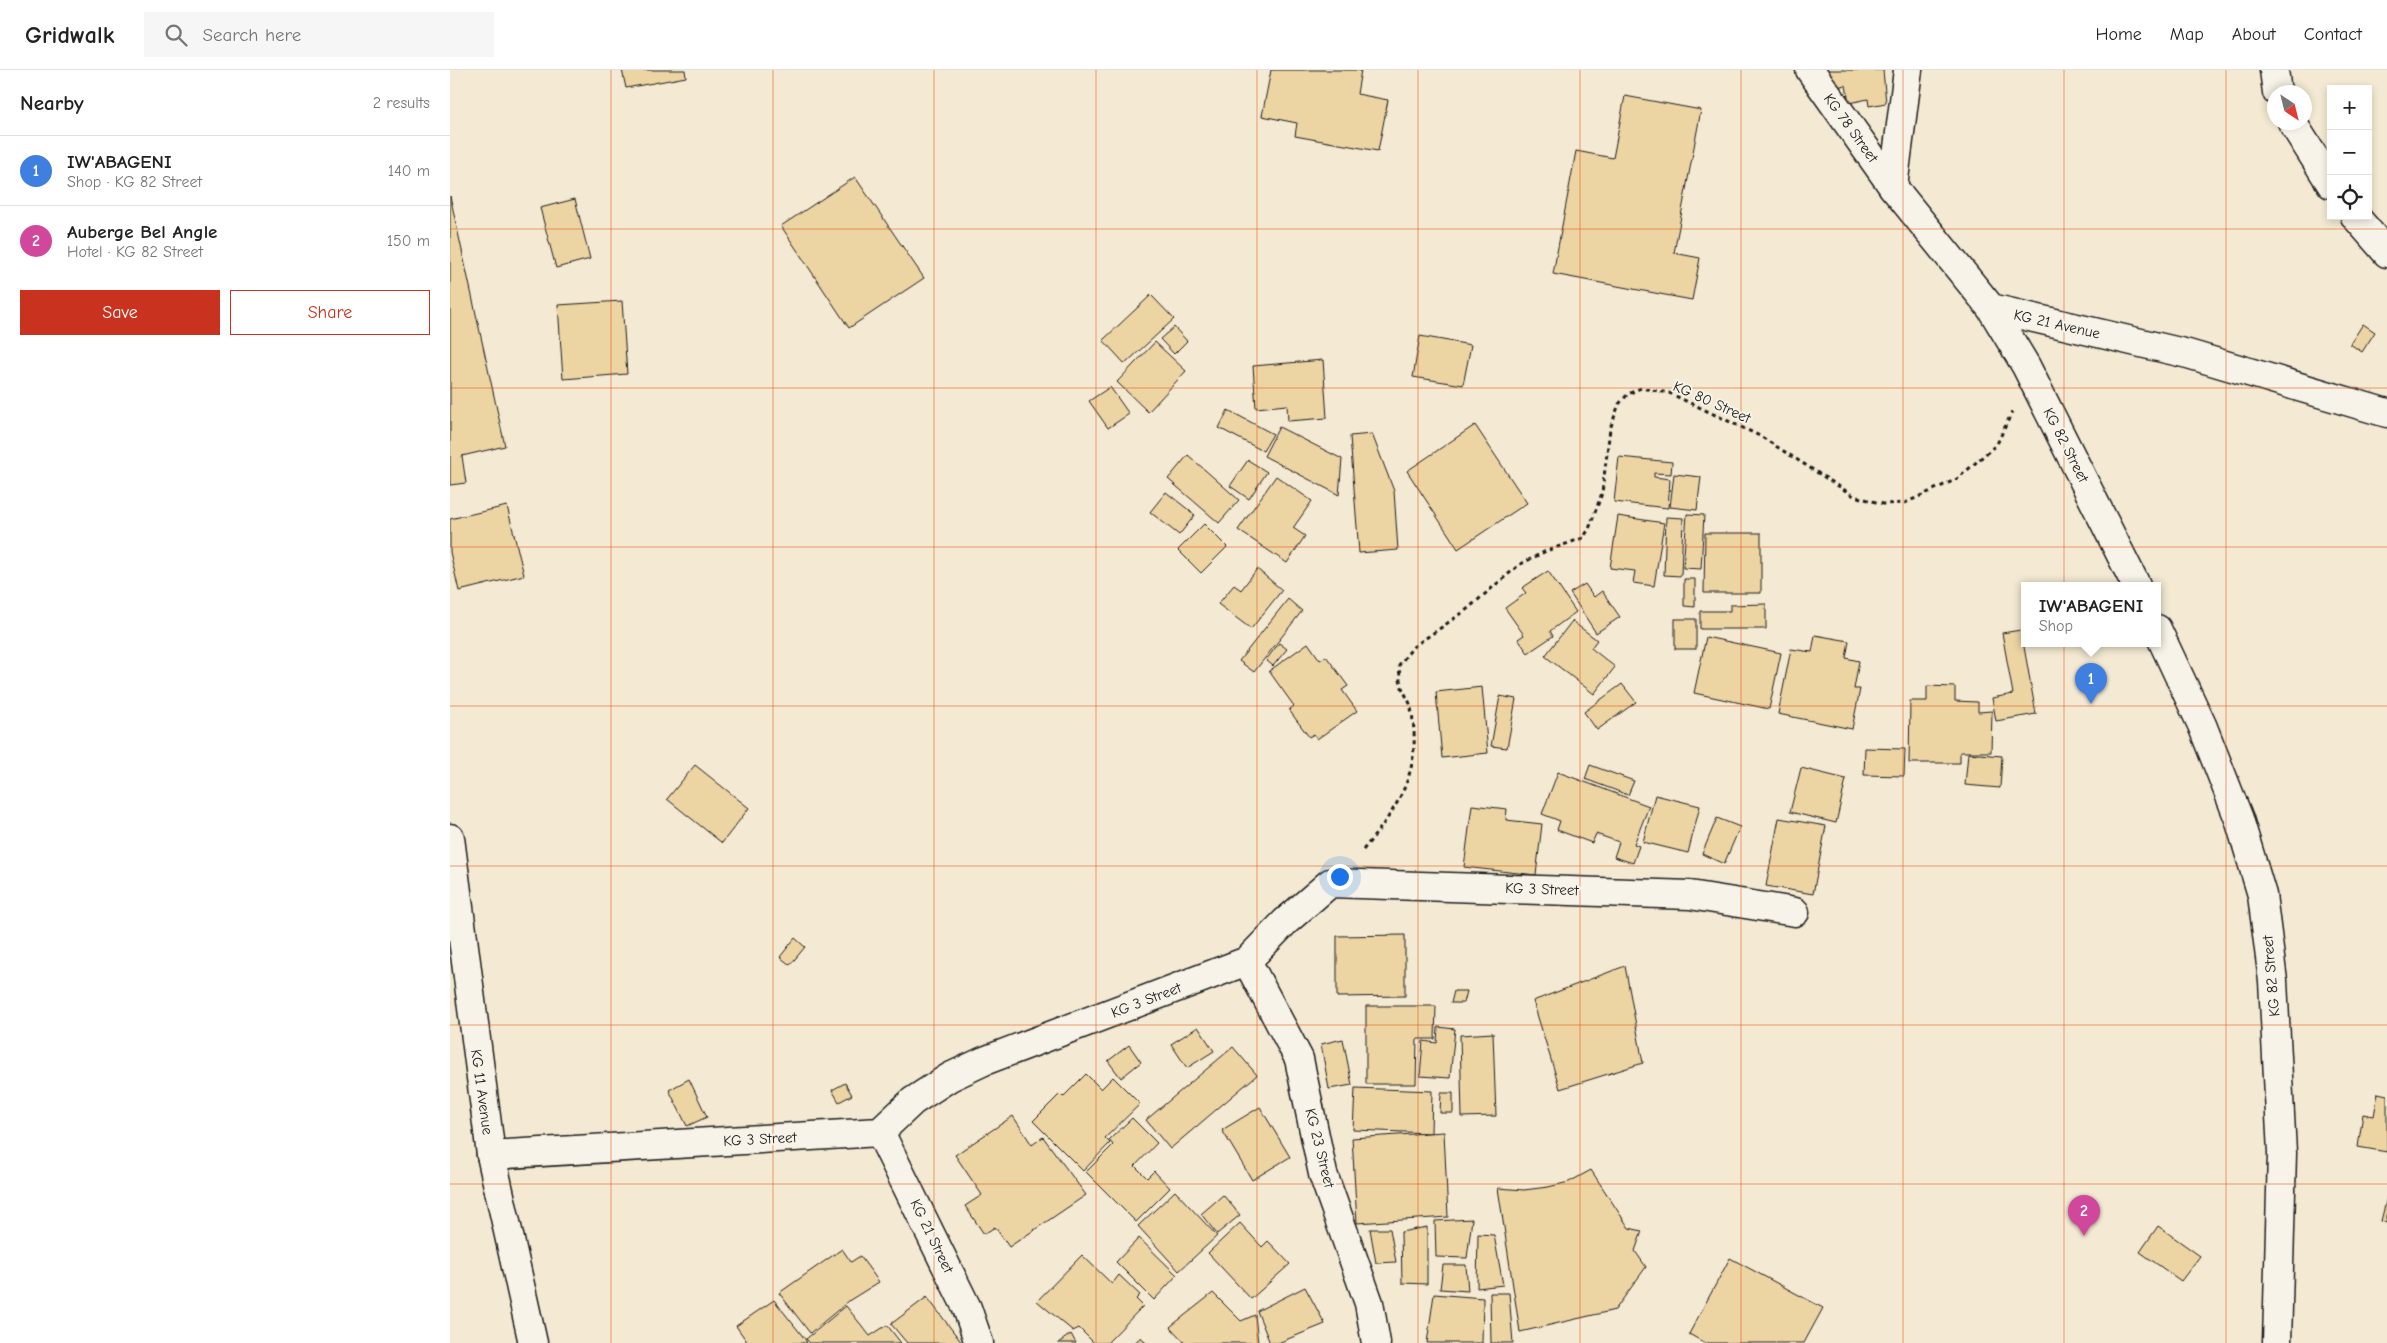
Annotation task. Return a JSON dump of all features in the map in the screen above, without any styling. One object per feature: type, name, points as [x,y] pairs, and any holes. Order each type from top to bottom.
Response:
[{"type":"street","name":"KG 78 Street","points":[[1810,70],[1893,187]]},
{"type":"street","points":[[1908,70],[1893,187],[1991,308]]},
{"type":"street","points":[[2274,70],[2276,85]]},
{"type":"street","points":[[2297,130],[2327,178]]},
{"type":"street","points":[[2358,220],[2387,253]]},
{"type":"street","name":"KG 82 Street","points":[[1991,308],[2026,366],[2134,582]]},
{"type":"street","name":"KG 21 Avenue","points":[[1991,308],[2188,354],[2387,413]]},
{"type":"street","name":"KG 82 Street","points":[[2161,638],[2202,725],[2238,819],[2262,895],[2273,981],[2282,1153],[2277,1343]]},
{"type":"street","name":"KG 11 Avenue","points":[[450,838],[491,1156],[533,1343]]},
{"type":"street","name":"KG 3 Street","points":[[491,1156],[880,1132],[913,1101],[950,1078],[984,1061],[1246,961],[1285,922],[1330,883],[1690,895],[1795,912]]},
{"type":"street","name":"KG 23 Street","points":[[1246,961],[1299,1059],[1323,1174],[1369,1303],[1376,1343]]},
{"type":"street","name":"KG 21 Street","points":[[880,1132],[967,1308],[978,1343]]},
{"type":"path","name":"KG 80 Street","points":[[1330,883],[1363,850],[1395,810],[1410,779],[1414,742],[1411,707],[1401,685],[1399,665],[1413,647],[1465,611],[1519,565],[1546,551],[1583,538],[1589,529],[1602,493],[1610,428],[1619,404],[1628,394],[1641,388],[1669,393],[1760,436],[1854,496],[1883,504],[1905,503],[1957,479],[1997,444],[2016,405],[2026,366]]},
{"type":"building","points":[[622,70],[685,70],[686,77],[626,88]]},
{"type":"building","points":[[1271,70],[1361,70],[1357,94],[1388,100],[1378,151],[1295,136],[1297,123],[1262,116]]},
{"type":"building","points":[[1828,70],[1883,70],[1886,103],[1869,106],[1868,99],[1849,103],[1846,85],[1832,88]]},
{"type":"building","points":[[1625,96],[1701,110],[1674,253],[1700,258],[1692,300],[1553,274],[1576,151],[1613,158]]},
{"type":"building","points":[[855,177],[924,278],[849,328],[781,226]]},
{"type":"building","points":[[450,196],[505,446],[462,456],[466,483],[450,485]]},
{"type":"building","points":[[575,199],[590,259],[556,268],[540,208]]},
{"type":"building","points":[[1151,295],[1174,319],[1125,364],[1103,340]]},
{"type":"building","points":[[622,301],[627,374],[563,379],[558,305]]},
{"type":"building","points":[[2363,324],[2375,332],[2362,352],[2350,344]]},
{"type":"building","points":[[1174,327],[1187,341],[1174,354],[1160,339]]},
{"type":"building","points":[[1420,336],[1471,345],[1463,385],[1413,377]]},
{"type":"building","points":[[1155,342],[1186,371],[1148,412],[1117,382]]},
{"type":"building","points":[[1323,360],[1327,418],[1288,421],[1287,405],[1256,408],[1253,366]]},
{"type":"building","points":[[1110,387],[1129,414],[1108,428],[1089,401]]},
{"type":"building","points":[[1228,410],[1273,434],[1263,451],[1219,428]]},
{"type":"building","points":[[1475,425],[1527,503],[1458,549],[1407,471]]},
{"type":"building","points":[[1279,427],[1342,459],[1339,495],[1264,456]]},
{"type":"building","points":[[1372,434],[1394,491],[1398,550],[1359,553],[1350,436]]},
{"type":"building","points":[[1188,455],[1239,500],[1219,523],[1168,479]]},
{"type":"building","points":[[1619,457],[1672,462],[1671,474],[1654,473],[1654,477],[1670,479],[1668,508],[1614,502]]},
{"type":"building","points":[[1248,460],[1267,472],[1249,499],[1230,486]]},
{"type":"building","points":[[1674,474],[1701,477],[1697,510],[1670,507]]},
{"type":"building","points":[[1276,476],[1312,501],[1293,528],[1305,536],[1287,563],[1238,530]]},
{"type":"building","points":[[1166,492],[1195,515],[1179,535],[1150,512]]},
{"type":"building","points":[[507,506],[524,575],[459,591],[450,552],[450,519]]},
{"type":"building","points":[[1687,514],[1704,515],[1701,569],[1683,568]]},
{"type":"building","points":[[1618,516],[1664,523],[1654,586],[1633,583],[1635,571],[1610,568]]},
{"type":"building","points":[[1666,517],[1683,518],[1681,576],[1664,575]]},
{"type":"building","points":[[1204,524],[1227,547],[1201,573],[1178,550]]},
{"type":"building","points":[[1705,533],[1761,533],[1761,593],[1704,593]]},
{"type":"building","points":[[1257,569],[1282,590],[1251,629],[1218,604],[1234,585],[1241,590]]},
{"type":"building","points":[[1548,571],[1576,612],[1550,631],[1553,636],[1528,653],[1518,639],[1524,635],[1505,608],[1526,593],[1522,588]]},
{"type":"building","points":[[1684,579],[1695,579],[1695,607],[1684,606]]},
{"type":"building","points":[[1585,584],[1594,597],[1602,591],[1620,617],[1596,633],[1570,593]]},
{"type":"building","points":[[1288,599],[1302,611],[1254,672],[1239,661]]},
{"type":"building","points":[[1766,604],[1766,629],[1700,629],[1700,611],[1730,611],[1730,605]]},
{"type":"building","points":[[1675,619],[1696,619],[1696,649],[1675,649]]},
{"type":"building","points":[[1572,621],[1597,640],[1591,648],[1615,667],[1594,694],[1545,656]]},
{"type":"building","points":[[2021,630],[2021,647],[2024,647],[2036,714],[1996,721],[1992,698],[2013,694],[2002,633]]},
{"type":"building","points":[[1815,635],[1849,641],[1846,658],[1859,661],[1854,689],[1860,689],[1852,729],[1778,714],[1791,649],[1812,652]]},
{"type":"building","points":[[1706,637],[1781,653],[1769,709],[1694,693]]},
{"type":"building","points":[[1279,643],[1287,649],[1273,666],[1266,660]]},
{"type":"building","points":[[1308,643],[1320,660],[1326,656],[1348,686],[1342,690],[1357,711],[1317,739],[1314,734],[1309,737],[1289,710],[1294,706],[1269,671]]},
{"type":"building","points":[[1622,684],[1636,702],[1597,730],[1584,712]]},
{"type":"building","points":[[1927,686],[1955,687],[1955,701],[1978,702],[1978,712],[1992,711],[1991,752],[1960,752],[1960,763],[1909,763],[1910,701],[1927,701]]},
{"type":"building","points":[[1482,687],[1488,753],[1442,758],[1436,692]]},
{"type":"building","points":[[1500,696],[1516,699],[1507,748],[1491,746]]},
{"type":"building","points":[[1865,748],[1905,749],[1904,776],[1864,775]]},
{"type":"building","points":[[1968,753],[2002,756],[2000,788],[1965,785]]},
{"type":"building","points":[[695,765],[749,808],[722,843],[667,799]]},
{"type":"building","points":[[1590,765],[1634,781],[1628,795],[1585,779]]},
{"type":"building","points":[[1801,768],[1846,779],[1836,823],[1790,812]]},
{"type":"building","points":[[1558,772],[1649,806],[1634,844],[1639,846],[1633,863],[1614,857],[1619,842],[1596,834],[1592,843],[1557,830],[1560,821],[1542,814]]},
{"type":"building","points":[[1655,795],[1700,806],[1688,853],[1643,842]]},
{"type":"building","points":[[1472,805],[1507,809],[1506,820],[1542,824],[1536,875],[1464,867]]},
{"type":"building","points":[[1717,818],[1740,827],[1724,864],[1702,854]]},
{"type":"building","points":[[1779,818],[1826,826],[1813,894],[1766,886]]},
{"type":"building","points":[[1405,935],[1405,996],[1337,997],[1337,936]]},
{"type":"building","points":[[795,938],[805,947],[790,965],[780,957]]},
{"type":"building","points":[[1625,966],[1643,1063],[1560,1089],[1533,1001]]},
{"type":"building","points":[[1454,991],[1467,991],[1464,1003],[1451,1003]]},
{"type":"building","points":[[1366,1006],[1436,1006],[1435,1039],[1417,1039],[1416,1084],[1366,1084]]},
{"type":"building","points":[[1198,1027],[1214,1051],[1187,1068],[1171,1044]]},
{"type":"building","points":[[1438,1027],[1455,1029],[1450,1078],[1420,1076],[1423,1041],[1437,1043]]},
{"type":"building","points":[[1493,1033],[1496,1116],[1462,1117],[1460,1035]]},
{"type":"building","points":[[1343,1039],[1352,1085],[1329,1089],[1321,1044]]},
{"type":"building","points":[[1129,1045],[1141,1062],[1121,1078],[1108,1061]]},
{"type":"building","points":[[1233,1047],[1257,1075],[1170,1149],[1146,1120]]},
{"type":"building","points":[[1086,1074],[1101,1089],[1113,1077],[1140,1104],[1105,1138],[1110,1143],[1083,1171],[1033,1121],[1060,1094],[1063,1097]]},
{"type":"building","points":[[689,1079],[707,1117],[687,1126],[669,1090]]},
{"type":"building","points":[[845,1083],[852,1095],[839,1102],[832,1090]]},
{"type":"building","points":[[1355,1088],[1432,1091],[1431,1133],[1353,1130]]},
{"type":"building","points":[[1441,1093],[1453,1093],[1453,1113],[1440,1113]]},
{"type":"building","points":[[2378,1093],[2387,1095],[2387,1152],[2358,1147],[2363,1114],[2374,1116]]},
{"type":"building","points":[[1260,1107],[1290,1157],[1252,1180],[1222,1130]]},
{"type":"building","points":[[1013,1116],[1032,1145],[1043,1137],[1086,1195],[1009,1247],[995,1227],[984,1234],[965,1206],[982,1195],[955,1155]]},
{"type":"building","points":[[1132,1118],[1157,1143],[1135,1166],[1147,1178],[1154,1171],[1170,1188],[1136,1222],[1086,1172],[1113,1145],[1109,1140]]},
{"type":"building","points":[[1444,1132],[1448,1217],[1357,1223],[1352,1138]]},
{"type":"building","points":[[1591,1170],[1629,1228],[1642,1231],[1635,1251],[1646,1267],[1615,1310],[1520,1332],[1498,1188],[1524,1190],[1548,1187],[1569,1182]]},
{"type":"building","points":[[1175,1191],[1217,1236],[1179,1271],[1138,1226]]},
{"type":"building","points":[[1223,1195],[1240,1215],[1217,1234],[1201,1214]]},
{"type":"building","points":[[2387,1197],[2387,1223],[2381,1221]]},
{"type":"building","points":[[1472,1219],[1467,1258],[1436,1257],[1435,1221]]},
{"type":"building","points":[[1240,1223],[1262,1247],[1268,1241],[1290,1264],[1251,1299],[1208,1253]]},
{"type":"building","points":[[2158,1226],[2200,1256],[2181,1281],[2140,1252]]},
{"type":"building","points":[[1427,1227],[1427,1284],[1402,1283],[1401,1232]]},
{"type":"building","points":[[1370,1229],[1390,1229],[1396,1262],[1376,1263]]},
{"type":"building","points":[[1478,1234],[1494,1235],[1503,1285],[1477,1288]]},
{"type":"building","points":[[1139,1238],[1177,1275],[1154,1300],[1116,1262]]},
{"type":"building","points":[[842,1249],[851,1262],[860,1256],[879,1282],[850,1300],[810,1333],[779,1293]]},
{"type":"building","points":[[1082,1255],[1112,1284],[1119,1275],[1140,1295],[1136,1299],[1143,1306],[1107,1343],[1094,1343],[1079,1328],[1073,1331],[1037,1301]]},
{"type":"building","points":[[1730,1258],[1823,1308],[1804,1343],[1705,1343],[1689,1334]]},
{"type":"building","points":[[1443,1265],[1466,1265],[1468,1291],[1440,1289]]},
{"type":"building","points":[[1305,1287],[1325,1324],[1278,1343],[1270,1343],[1257,1311]]},
{"type":"building","points":[[1213,1293],[1241,1321],[1255,1315],[1258,1343],[1185,1343],[1170,1327]]},
{"type":"building","points":[[1490,1293],[1509,1293],[1513,1343],[1491,1343]]},
{"type":"building","points":[[1434,1294],[1483,1298],[1482,1343],[1427,1343]]},
{"type":"building","points":[[927,1297],[962,1343],[907,1343],[891,1324]]},
{"type":"building","points":[[774,1300],[807,1343],[748,1343],[736,1326]]},
{"type":"building","points":[[846,1306],[870,1336],[887,1325],[901,1343],[810,1343],[806,1339]]},
{"type":"building","points":[[1071,1334],[1076,1343],[1058,1343]]},
{"type":"building","points":[[1141,1337],[1146,1343],[1134,1343]]},
{"type":"place","name":"IW'ABAGENI","points":[[2091,704]]},
{"type":"place","name":"Auberge Bel Angle","points":[[2084,1236]]}]
